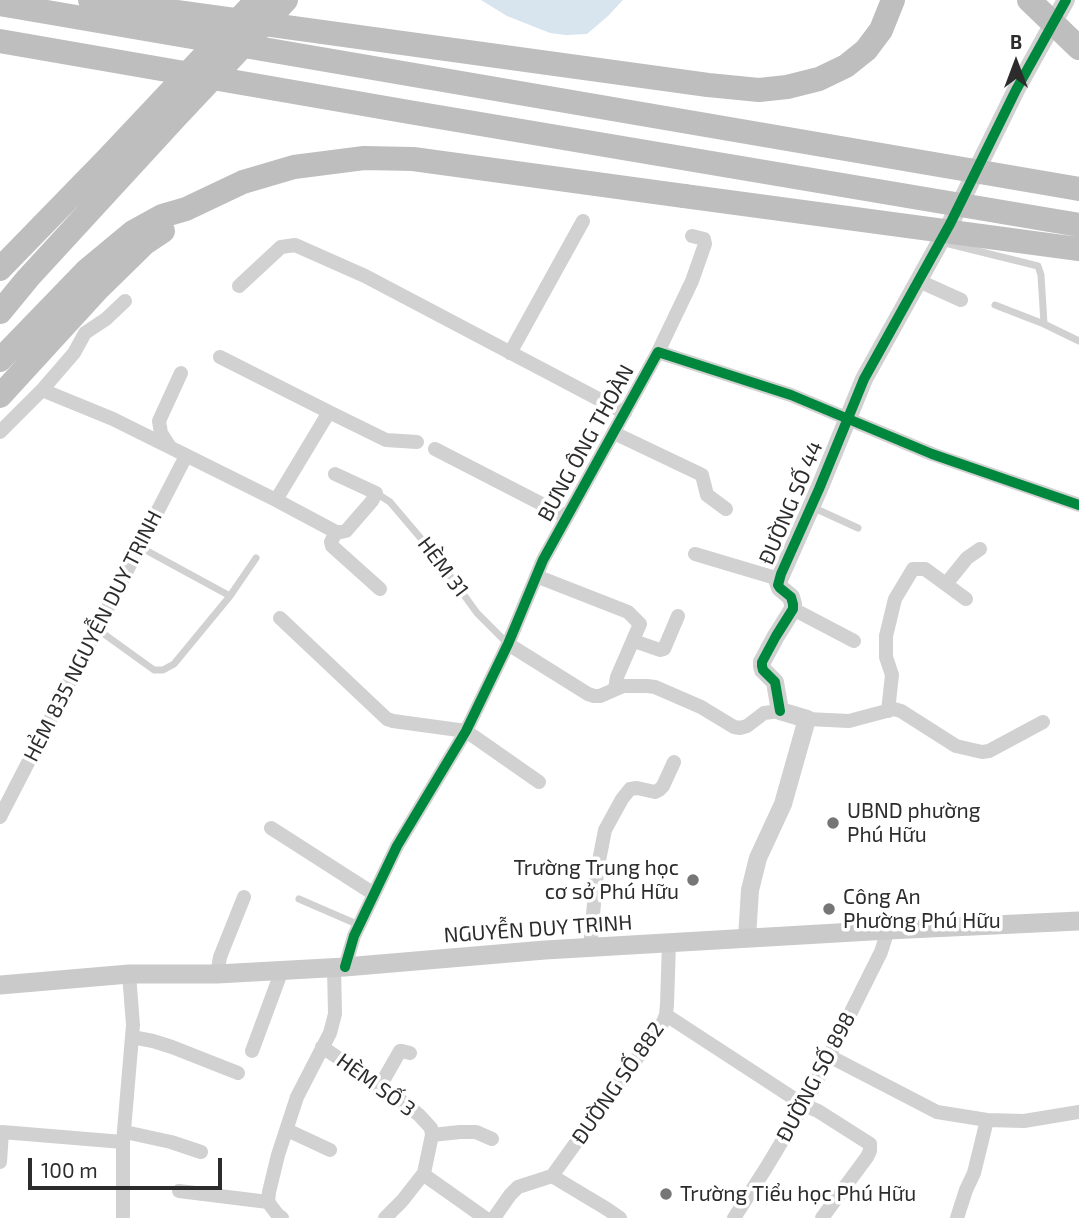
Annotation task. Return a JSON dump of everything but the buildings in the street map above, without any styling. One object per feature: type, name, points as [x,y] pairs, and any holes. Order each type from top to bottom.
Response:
[{"type":"highway","points":[[90,0],[760,90],[819,79],[846,65],[866,50],[881,30],[893,0]]},
{"type":"highway","points":[[0,269],[257,0]]},
{"type":"highway","points":[[0,312],[166,127],[286,0]]},
{"type":"highway","points":[[1029,0],[1079,48]]},
{"type":"highway","points":[[0,4],[1079,189]]},
{"type":"highway","points":[[0,41],[409,113],[1079,225]]},
{"type":"highway","points":[[0,359],[86,271],[133,232],[162,216],[186,209],[243,182],[293,167],[364,158],[413,159],[1079,249]]},
{"type":"highway","points":[[0,396],[98,289],[145,243],[174,223],[186,209]]},
{"type":"main road","name":"NGUYỄN DUY TRINH","points":[[0,985],[130,974],[217,974],[747,938],[1079,921]]},
{"type":"street","points":[[847,418],[864,379],[940,242],[1016,90],[1066,0]]},
{"type":"street","points":[[510,353],[583,221]]},
{"type":"street","points":[[658,352],[692,281],[705,244],[704,239],[692,236]]},
{"type":"street","points":[[239,286],[281,247],[295,245],[365,276],[625,413]]},
{"type":"street","points":[[919,281],[961,300]]},
{"type":"street","points":[[0,432],[74,353],[85,333],[106,319],[125,301]]},
{"type":"street","name":"BƯNG ÔNG THOÀN","points":[[274,1209],[269,1192],[278,1155],[297,1097],[330,1032],[335,1014],[340,967],[397,846],[466,732],[508,644],[543,560],[658,352],[791,395],[932,454],[1079,505]]},
{"type":"street","points":[[220,357],[386,440],[417,442]]},
{"type":"street","points":[[171,448],[161,433],[159,421],[181,373]]},
{"type":"street","points":[[42,390],[113,419],[336,532],[346,531],[376,493],[335,474]]},
{"type":"street","points":[[276,500],[329,412]]},
{"type":"street","name":"ĐƯỜNG SỐ 44","points":[[793,609],[791,597],[778,585],[779,579],[847,418]]},
{"type":"street","points":[[614,433],[702,475],[707,495],[726,509]]},
{"type":"street","points":[[435,449],[567,517]]},
{"type":"street","name":"HẺM 835 NGUYỄN DUY TRINH","points":[[0,817],[186,456]]},
{"type":"street","points":[[336,532],[331,541],[332,546],[380,589]]},
{"type":"street","points":[[946,584],[967,558],[980,549]]},
{"type":"street","points":[[695,554],[779,579]]},
{"type":"street","points":[[888,711],[891,675],[886,636],[895,599],[913,569],[925,569],[966,599]]},
{"type":"street","points":[[536,576],[628,612],[640,624],[617,677],[615,690]]},
{"type":"street","points":[[780,711],[775,682],[763,670],[762,662],[793,609],[854,641]]},
{"type":"street","points":[[634,640],[660,650],[664,649],[678,616]]},
{"type":"street","points":[[279,618],[387,719],[466,732],[539,782]]},
{"type":"street","points":[[508,644],[587,694],[600,696],[630,685],[655,687],[740,728],[764,713],[780,711],[807,719],[849,721],[894,709],[956,746],[982,752],[989,751],[1043,722]]},
{"type":"street","points":[[747,938],[750,890],[758,858],[783,804],[807,719]]},
{"type":"street","points":[[590,948],[597,871],[605,830],[630,789],[655,792],[659,790],[674,762]]},
{"type":"street","points":[[271,828],[374,894]]},
{"type":"street","points":[[217,974],[220,957],[244,897]]},
{"type":"street","name":"ĐƯỜNG SỐ 898","points":[[734,1218],[804,1105],[881,952],[888,930]]},
{"type":"street","name":"ĐƯỜNG SỐ 882","points":[[552,1176],[663,1022],[666,1015],[668,943]]},
{"type":"street","points":[[252,1051],[282,970]]},
{"type":"street","points":[[123,1218],[124,1137],[133,1025],[130,974]]},
{"type":"street","points":[[666,1015],[804,1105],[870,1144],[867,1157],[822,1218]]},
{"type":"street","points":[[132,1037],[172,1047],[238,1073]]},
{"type":"street","name":"HÈM SỐ 3","points":[[322,1047],[380,1086],[419,1115],[431,1128],[424,1172]]},
{"type":"street","points":[[380,1086],[400,1051],[410,1053]]},
{"type":"street","points":[[829,1056],[937,1112],[987,1120],[1024,1121],[1079,1112]]},
{"type":"street","points":[[957,1218],[974,1173],[987,1120]]},
{"type":"street","points":[[287,1130],[330,1150]]},
{"type":"street","points":[[0,1162],[1,1132],[124,1137],[171,1142],[201,1152]]},
{"type":"street","points":[[432,1135],[476,1132],[492,1139]]},
{"type":"street","points":[[385,1218],[424,1172],[427,1177],[485,1218]]},
{"type":"street","points":[[494,1218],[518,1187],[552,1176],[620,1218]]},
{"type":"street","points":[[179,1191],[274,1209]]},
{"type":"street","points":[[261,1218],[274,1209]]},
{"type":"lane","points":[[940,242],[1038,266],[1044,324]]},
{"type":"lane","points":[[995,305],[1079,341]]},
{"type":"lane","name":"HÈM 31","points":[[376,493],[390,502],[435,555],[477,613],[508,644]]},
{"type":"lane","points":[[811,507],[858,528]]},
{"type":"lane","points":[[139,547],[230,596]]},
{"type":"lane","points":[[97,629],[154,670],[163,670],[174,664],[230,596],[256,558]]},
{"type":"lane","points":[[299,899],[360,925]]},
{"type":"shaded area","points":[[481,0],[623,0],[587,34],[566,35],[550,33],[507,16]]},
{"type":"cycle path","points":[[780,711],[775,682],[763,670],[762,662],[793,609],[791,597],[778,585],[781,574],[864,379],[950,224],[1016,90],[1066,0]]},
{"type":"cycle path","points":[[345,967],[354,936],[397,846],[466,731],[508,644],[543,560],[658,352],[791,395],[932,454],[1079,505]]},
{"type":"place","name":"UBND phường Phú Hữu","points":[[833,823]]},
{"type":"place","name":"Trường Trung học cơ sở Phú Hữu","points":[[693,880]]},
{"type":"place","name":"Công An Phường Phú Hữu","points":[[829,909]]},
{"type":"place","name":"Trường Tiểu học Phú Hữu","points":[[666,1194]]}]
